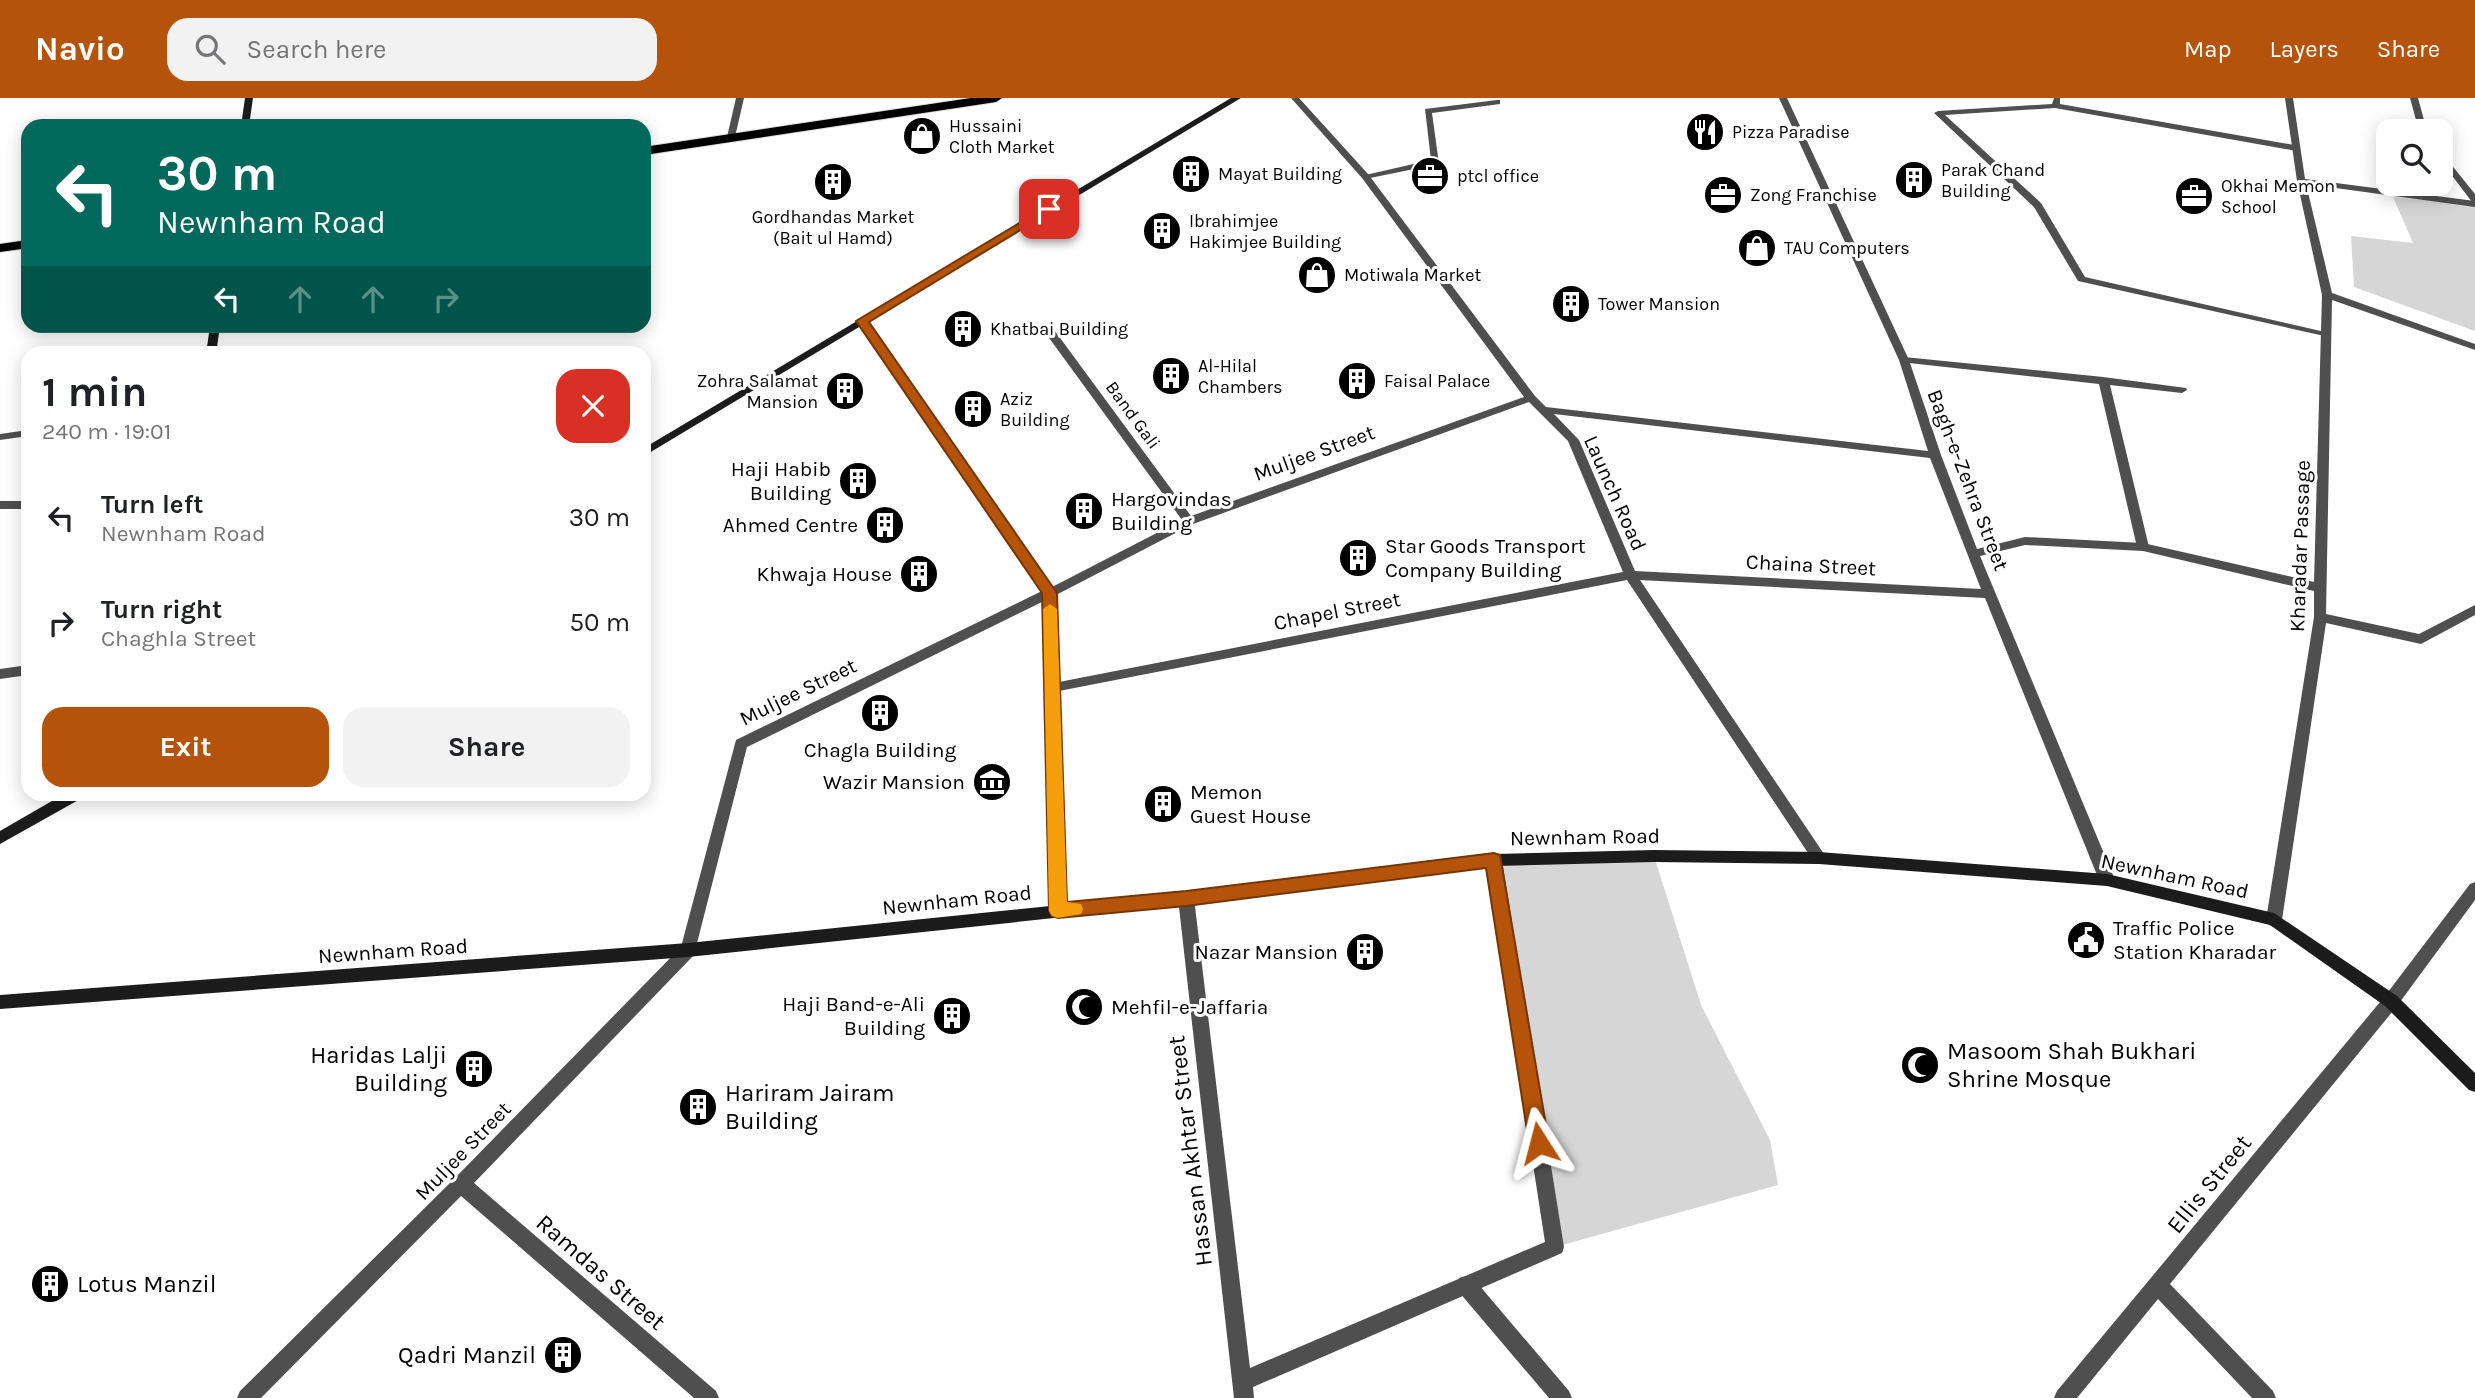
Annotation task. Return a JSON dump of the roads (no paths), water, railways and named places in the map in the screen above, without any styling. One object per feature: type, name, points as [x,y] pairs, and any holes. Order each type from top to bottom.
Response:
[{"type":"highway","points":[[651,150],[996,98]]},
{"type":"highway","points":[[0,248],[21,245]]},
{"type":"street","points":[[246,119],[249,98]]},
{"type":"street","points":[[731,137],[740,98]]},
{"type":"street","points":[[651,449],[1237,98]]},
{"type":"street","name":"Launch Road","points":[[1295,98],[1365,176],[1531,398],[1573,440],[1630,575],[1819,858]]},
{"type":"street","name":"Bagh-e-Zehra Street","points":[[1783,98],[1904,360],[1935,455],[1973,554],[2107,880]]},
{"type":"street","name":"Kharadar Passage","points":[[2274,920],[2320,617],[2328,295],[2301,181],[2289,98]]},
{"type":"street","points":[[2414,98],[2420,119]]},
{"type":"street","points":[[1365,176],[1436,162],[1428,111],[1497,102]]},
{"type":"street","points":[[2297,148],[2056,102],[1938,113],[2038,205],[2081,279],[2325,335]]},
{"type":"street","points":[[2453,172],[2475,202]]},
{"type":"street","points":[[2301,181],[2475,202]]},
{"type":"street","points":[[2328,295],[2475,347]]},
{"type":"street","points":[[862,321],[1049,593],[1058,911]]},
{"type":"street","name":"Band Gali","points":[[1048,329],[1189,521]]},
{"type":"street","points":[[1904,360],[2182,390]]},
{"type":"street","points":[[2103,380],[2143,547]]},
{"type":"street","name":"Muljee Street","points":[[247,1398],[461,1184],[688,950],[741,744],[1189,521],[1531,398]]},
{"type":"street","points":[[1544,410],[1935,455]]},
{"type":"street","points":[[0,437],[21,434]]},
{"type":"street","points":[[0,505],[21,505]]},
{"type":"street","points":[[1973,554],[2025,541],[2143,547],[2320,588]]},
{"type":"street","name":"Chaina Street","points":[[1630,575],[1991,594]]},
{"type":"street","name":"Chapel Street","points":[[1052,688],[1630,575]]},
{"type":"street","points":[[2320,617],[2421,639],[2475,609]]},
{"type":"street","points":[[0,674],[21,671]]},
{"type":"street","points":[[0,838],[65,801]]},
{"type":"street","name":"Newnham Road","points":[[0,1002],[688,950],[1186,898],[1494,860],[1654,856],[1819,858],[2107,880],[2274,920],[2391,1000],[2475,1084]]},
{"type":"street","points":[[1243,1390],[1466,1285],[1555,1247],[1494,860]]},
{"type":"street","name":"Ellis Street","points":[[2064,1398],[2391,1000],[2475,888]]},
{"type":"street","name":"Hassan Akhtar Street","points":[[1186,898],[1243,1390]]},
{"type":"street","name":"Ramdas Street","points":[[461,1184],[709,1398]]},
{"type":"street","points":[[2158,1284],[2266,1398]]},
{"type":"street","points":[[1466,1285],[1562,1398]]},
{"type":"place","name":"Pizza Paradise","points":[[1705,132]]},
{"type":"place","name":"Hussaini Cloth Market","points":[[922,136]]},
{"type":"place","name":"Mayat Building","points":[[1191,174]]},
{"type":"place","name":"ptcl office","points":[[1430,176]]},
{"type":"place","name":"Parak Chand Building","points":[[1914,180]]},
{"type":"place","name":"Gordhandas Market (Bait ul Hamd)","points":[[833,182]]},
{"type":"place","name":"Zong Franchise","points":[[1723,195]]},
{"type":"place","name":"Okhai Memon School","points":[[2194,196]]},
{"type":"place","name":"Ibrahimjee Hakimjee Building","points":[[1162,231]]},
{"type":"place","name":"TAU Computers","points":[[1757,248]]},
{"type":"place","name":"Motiwala Market","points":[[1317,275]]},
{"type":"place","name":"Tower Mansion","points":[[1571,304]]},
{"type":"place","name":"Khatbai Building","points":[[963,329]]},
{"type":"place","name":"Al-Hilal Chambers","points":[[1171,376]]},
{"type":"place","name":"Faisal Palace","points":[[1357,381]]},
{"type":"place","name":"Zohra Salamat Mansion","points":[[845,391]]},
{"type":"place","name":"Aziz Building","points":[[973,409]]},
{"type":"place","name":"Haji Habib Building","points":[[858,481]]},
{"type":"place","name":"Hargovindas Building","points":[[1084,511]]},
{"type":"place","name":"Ahmed Centre","points":[[885,525]]},
{"type":"place","name":"Star Goods Transport Company Building","points":[[1358,558]]},
{"type":"place","name":"Khwaja House","points":[[919,574]]},
{"type":"place","name":"Chagla Building","points":[[880,713]]},
{"type":"place","name":"Wazir Mansion","points":[[992,782]]},
{"type":"place","name":"Memon Guest House","points":[[1163,804]]},
{"type":"place","name":"Traffic Police Station Kharadar","points":[[2086,940]]},
{"type":"place","name":"Nazar Mansion","points":[[1365,952]]},
{"type":"place","name":"Mehfil-e-Jaffaria","points":[[1084,1007]]},
{"type":"place","name":"Haji Band-e-Ali Building","points":[[952,1016]]},
{"type":"place","name":"Masoom Shah Bukhari Shrine Mosque","points":[[1920,1065]]},
{"type":"place","name":"Haridas Lalji Building","points":[[474,1069]]},
{"type":"place","name":"Hariram Jairam Building","points":[[698,1107]]},
{"type":"place","name":"Lotus Manzil","points":[[50,1284]]},
{"type":"place","name":"Qadri Manzil","points":[[563,1355]]}]
